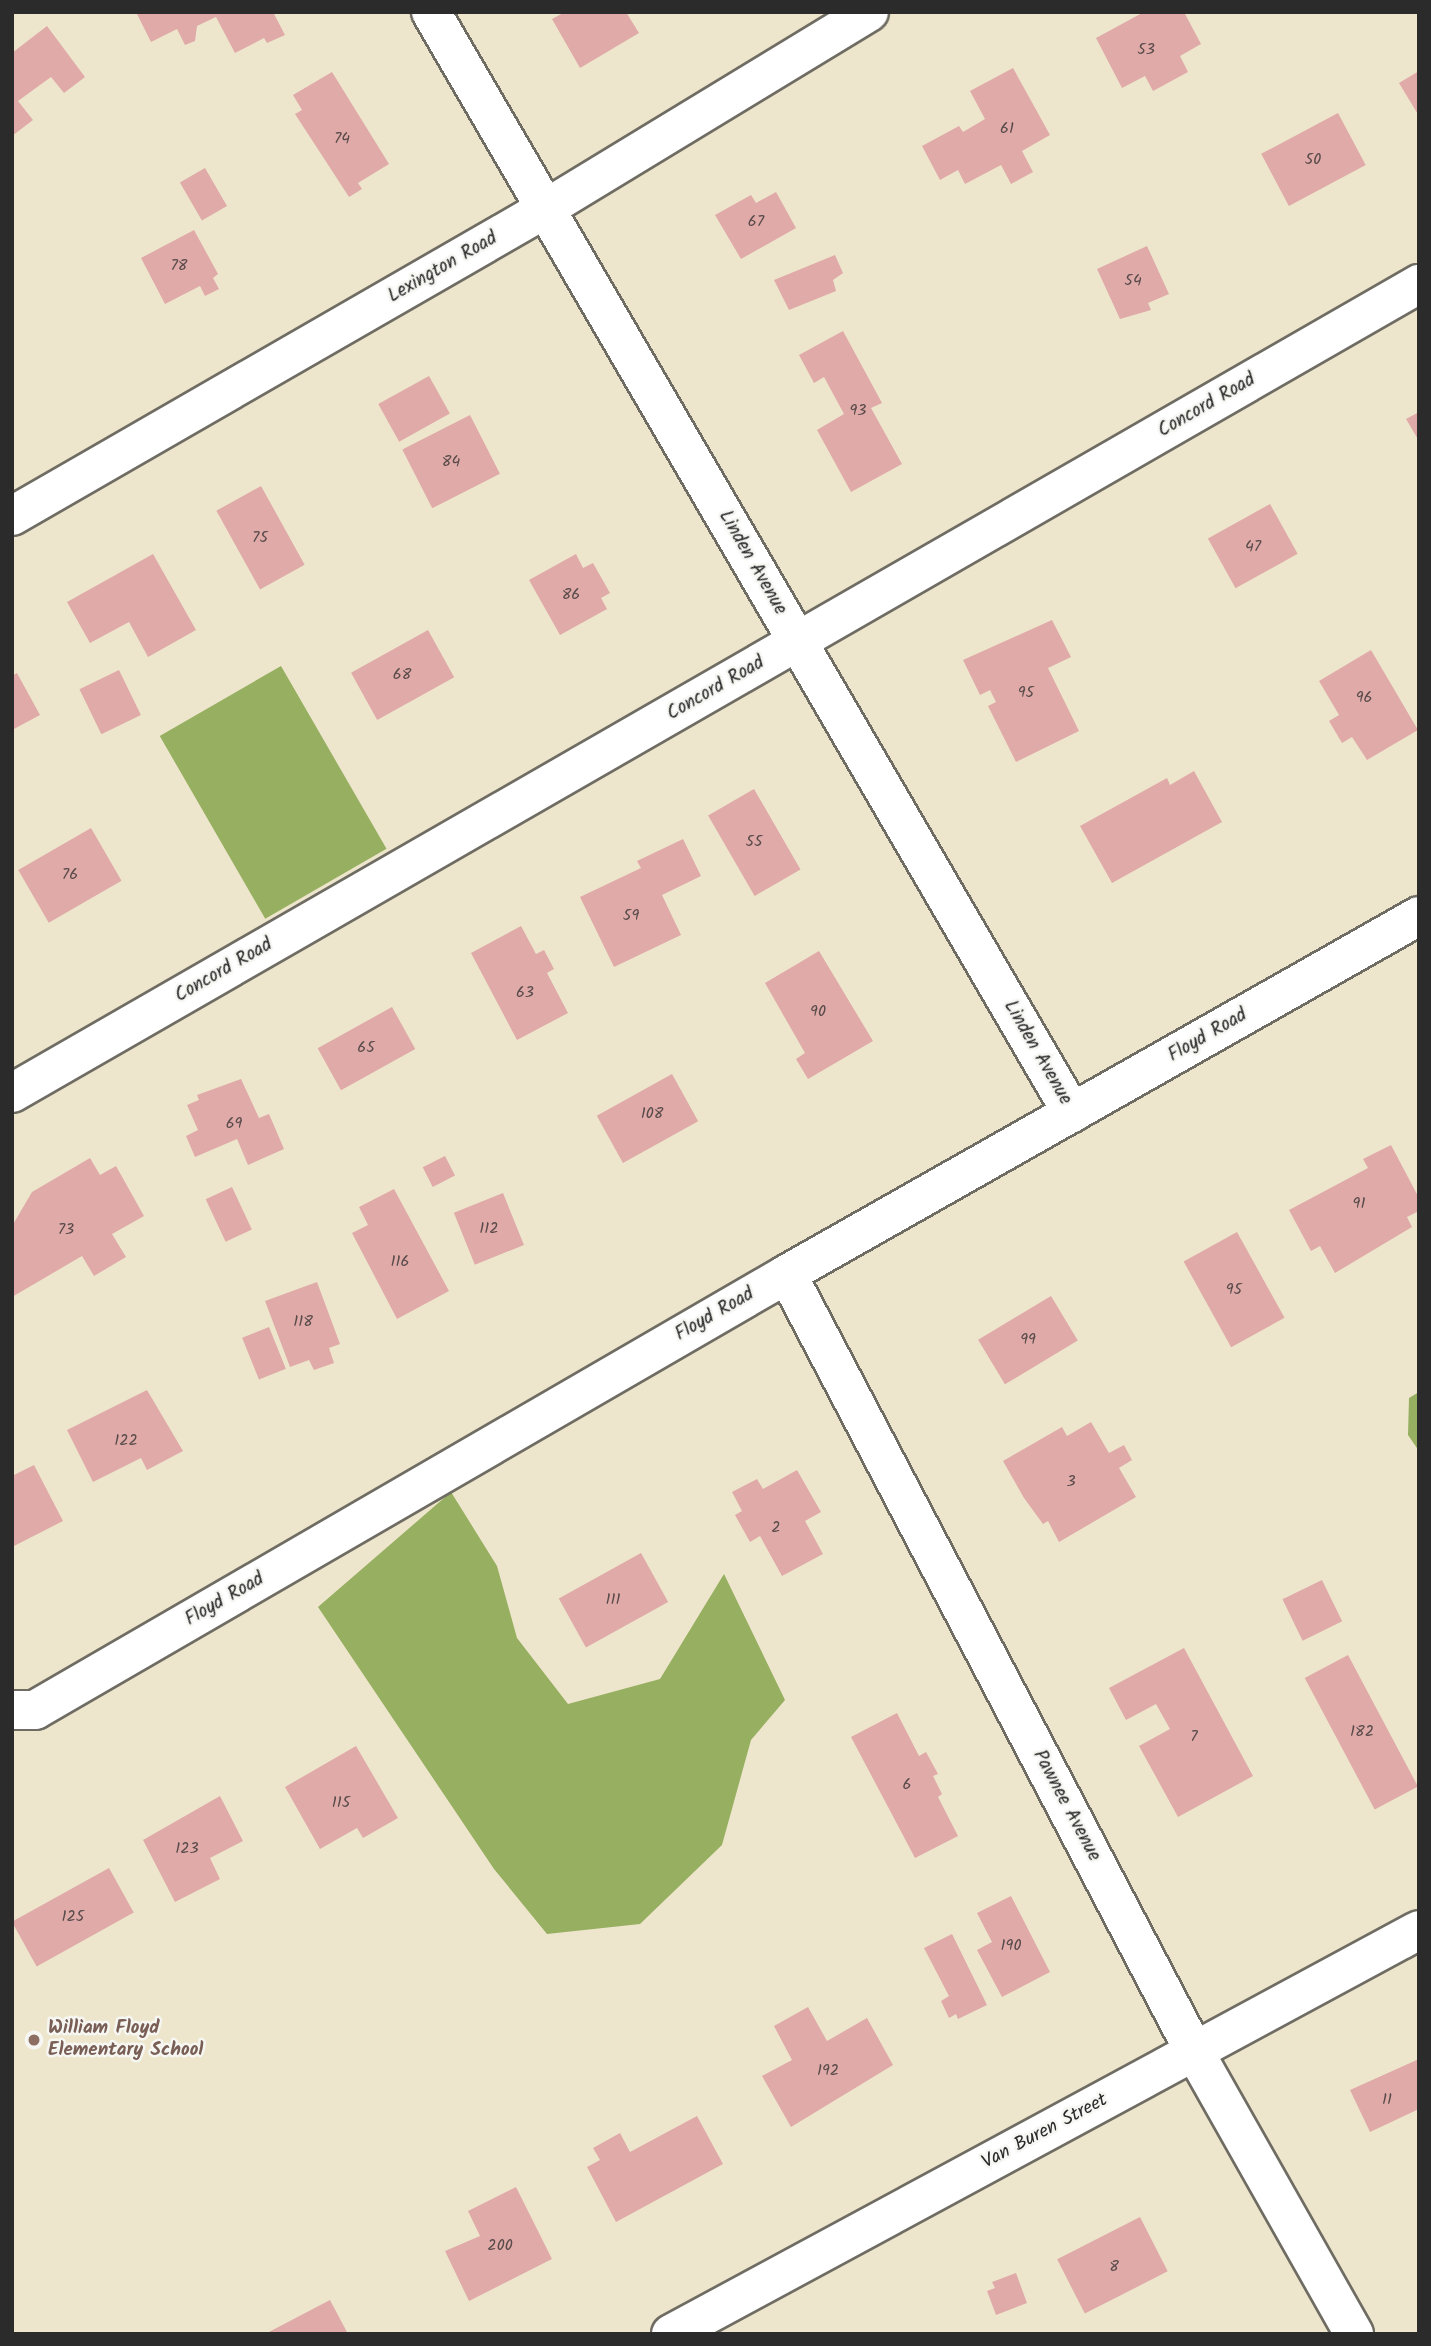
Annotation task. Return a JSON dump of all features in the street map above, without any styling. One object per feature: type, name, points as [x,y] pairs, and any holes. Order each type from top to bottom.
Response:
[{"type":"street","name":"Linden Avenue","points":[[431,12],[1072,1113]]},
{"type":"street","name":"Lexington Road","points":[[12,516],[545,209],[869,12]]},
{"type":"street","name":"Concord Road","points":[[12,1093],[1419,284]]},
{"type":"street","name":"Floyd Road","points":[[12,1710],[35,1710],[787,1274],[1419,916]]},
{"type":"street","name":"Pawnee Avenue","points":[[787,1274],[1194,2051],[1354,2334]]},
{"type":"street","name":"Van Buren Street","points":[[671,2334],[1419,1930]]},
{"type":"green space","points":[[281,666],[387,849],[265,919],[160,736]]},
{"type":"green space","points":[[1419,1392],[1419,1451],[1408,1435],[1409,1398]]},
{"type":"green space","points":[[451,1492],[497,1566],[517,1638],[568,1704],[660,1679],[724,1574],[785,1700],[751,1740],[722,1845],[640,1924],[547,1934],[494,1869],[318,1607]]},
{"type":"building","points":[[136,12],[273,12],[285,35],[267,43],[264,38],[235,53],[216,17],[197,26],[195,41],[185,45],[177,29],[151,42]]},
{"type":"building","points":[[565,12],[626,12],[639,33],[580,68],[552,19]]},
{"type":"building","points":[[1144,12],[1184,12],[1201,44],[1180,56],[1188,72],[1153,91],[1145,76],[1122,88],[1096,38]]},
{"type":"building","points":[[47,26],[85,77],[64,93],[51,77],[18,101],[33,120],[12,136],[12,53]]},
{"type":"building","points":[[1013,68],[1050,135],[1022,151],[1033,172],[1011,184],[1001,165],[965,184],[958,170],[940,180],[922,146],[959,126],[963,132],[985,119],[970,91]]},
{"type":"building","points":[[1419,71],[1419,116],[1399,83]]},
{"type":"building","points":[[332,72],[389,164],[358,183],[362,189],[349,197],[295,114],[302,110],[293,95]]},
{"type":"building","points":[[1338,113],[1366,165],[1289,206],[1261,154]]},
{"type":"building","points":[[205,168],[227,206],[202,221],[180,182]]},
{"type":"building","points":[[776,192],[796,228],[741,259],[715,215],[751,195],[756,203]]},
{"type":"building","points":[[194,230],[218,274],[213,278],[219,289],[205,296],[200,286],[165,304],[141,258]]},
{"type":"building","points":[[1147,246],[1169,294],[1148,303],[1151,310],[1120,319],[1097,269]]},
{"type":"building","points":[[835,255],[843,273],[833,280],[836,291],[789,310],[774,280]]},
{"type":"building","points":[[843,331],[882,403],[871,408],[902,464],[851,492],[817,430],[844,414],[824,377],[814,383],[799,355]]},
{"type":"building","points":[[429,376],[450,414],[399,442],[378,404]]},
{"type":"building","points":[[1419,412],[1419,441],[1406,419]]},
{"type":"building","points":[[470,415],[500,474],[432,508],[402,450]]},
{"type":"building","points":[[261,486],[305,565],[260,589],[216,511]]},
{"type":"building","points":[[1270,504],[1298,554],[1236,588],[1208,538]]},
{"type":"building","points":[[153,554],[196,630],[148,657],[129,622],[90,643],[67,602]]},
{"type":"building","points":[[576,554],[583,568],[593,563],[610,593],[601,598],[607,609],[560,635],[529,580]]},
{"type":"building","points":[[1052,620],[1071,657],[1048,668],[1079,731],[1016,762],[988,706],[996,702],[990,690],[980,695],[963,660]]},
{"type":"building","points":[[428,630],[454,677],[377,720],[351,673]]},
{"type":"building","points":[[1371,650],[1418,730],[1367,760],[1352,737],[1342,743],[1329,721],[1339,715],[1319,681]]},
{"type":"building","points":[[119,670],[141,715],[101,734],[79,689]]},
{"type":"building","points":[[17,673],[40,715],[12,730],[12,676]]},
{"type":"building","points":[[1194,771],[1222,822],[1112,883],[1080,826],[1167,778],[1170,785]]},
{"type":"building","points":[[754,789],[801,870],[755,896],[708,816]]},
{"type":"building","points":[[91,828],[122,881],[49,923],[18,870]]},
{"type":"building","points":[[683,839],[701,876],[662,895],[681,935],[614,967],[580,897],[641,868],[637,861]]},
{"type":"building","points":[[521,926],[536,954],[544,950],[554,969],[547,973],[568,1013],[517,1040],[471,953]]},
{"type":"building","points":[[819,951],[873,1041],[808,1079],[796,1059],[805,1053],[765,983]]},
{"type":"building","points":[[392,1007],[415,1049],[341,1090],[318,1048]]},
{"type":"building","points":[[672,1074],[698,1121],[623,1163],[597,1116]]},
{"type":"building","points":[[241,1079],[259,1118],[269,1114],[284,1149],[248,1165],[237,1139],[195,1157],[186,1136],[198,1130],[187,1105],[199,1100],[197,1095]]},
{"type":"building","points":[[1391,1145],[1419,1198],[1419,1211],[1407,1217],[1412,1227],[1335,1273],[1320,1246],[1311,1251],[1289,1210],[1368,1168],[1363,1159]]},
{"type":"building","points":[[445,1156],[455,1176],[433,1187],[423,1167]]},
{"type":"building","points":[[90,1158],[100,1175],[116,1166],[144,1216],[112,1234],[126,1257],[94,1276],[82,1256],[12,1297],[12,1226],[32,1192]]},
{"type":"building","points":[[232,1187],[252,1230],[226,1242],[206,1199]]},
{"type":"building","points":[[394,1189],[449,1291],[397,1319],[352,1233],[368,1225],[359,1207]]},
{"type":"building","points":[[503,1193],[524,1245],[475,1265],[454,1213]]},
{"type":"building","points":[[1237,1232],[1285,1318],[1231,1347],[1184,1262]]},
{"type":"building","points":[[317,1282],[340,1344],[329,1348],[334,1363],[314,1370],[309,1360],[290,1367],[265,1301]]},
{"type":"building","points":[[1051,1296],[1078,1341],[1005,1384],[978,1340]]},
{"type":"building","points":[[269,1327],[286,1369],[259,1380],[242,1338]]},
{"type":"building","points":[[147,1390],[183,1451],[147,1470],[141,1458],[93,1482],[67,1430]]},
{"type":"building","points":[[1091,1422],[1109,1453],[1124,1445],[1132,1460],[1119,1468],[1136,1497],[1059,1542],[1048,1521],[1043,1524],[1024,1498],[1003,1461],[1062,1427],[1067,1436]]},
{"type":"building","points":[[34,1465],[63,1521],[12,1547],[12,1476]]},
{"type":"building","points":[[797,1470],[821,1512],[805,1521],[823,1554],[782,1576],[760,1536],[750,1542],[735,1515],[742,1511],[732,1492],[757,1479],[763,1489]]},
{"type":"building","points":[[641,1553],[668,1602],[586,1648],[559,1599]]},
{"type":"building","points":[[1322,1580],[1342,1621],[1303,1641],[1282,1599]]},
{"type":"building","points":[[1184,1648],[1253,1776],[1178,1817],[1139,1746],[1170,1729],[1156,1704],[1126,1720],[1109,1688]]},
{"type":"building","points":[[1348,1655],[1418,1787],[1375,1810],[1305,1678]]},
{"type":"building","points":[[897,1713],[919,1756],[926,1752],[938,1774],[933,1776],[942,1794],[938,1797],[958,1836],[915,1858],[851,1737]]},
{"type":"building","points":[[356,1746],[398,1818],[363,1838],[357,1828],[320,1849],[285,1787]]},
{"type":"building","points":[[220,1796],[243,1841],[210,1858],[220,1879],[175,1902],[143,1840]]},
{"type":"building","points":[[109,1868],[134,1913],[37,1966],[12,1922]]},
{"type":"building","points":[[1011,1896],[1050,1972],[1002,1997],[977,1950],[992,1942],[977,1913]]},
{"type":"building","points":[[952,1934],[987,2005],[958,2019],[956,2014],[949,2018],[941,2001],[949,1996],[924,1948]]},
{"type":"building","points":[[808,2007],[827,2041],[867,2018],[893,2065],[791,2127],[762,2076],[792,2060],[774,2026]]},
{"type":"building","points":[[1419,2059],[1419,2109],[1370,2132],[1350,2090]]},
{"type":"building","points":[[697,2116],[723,2164],[616,2222],[587,2167],[600,2160],[593,2148],[620,2133],[630,2152]]},
{"type":"building","points":[[516,2187],[552,2259],[469,2301],[445,2251],[480,2236],[468,2211]]},
{"type":"building","points":[[1140,2217],[1168,2271],[1085,2314],[1057,2259]]},
{"type":"building","points":[[1016,2273],[1027,2303],[996,2315],[987,2291],[995,2288],[992,2282]]},
{"type":"building","points":[[330,2300],[348,2334],[265,2334]]},
{"type":"place","name":"William Floyd Elementary School","points":[[34,2040]]}]
